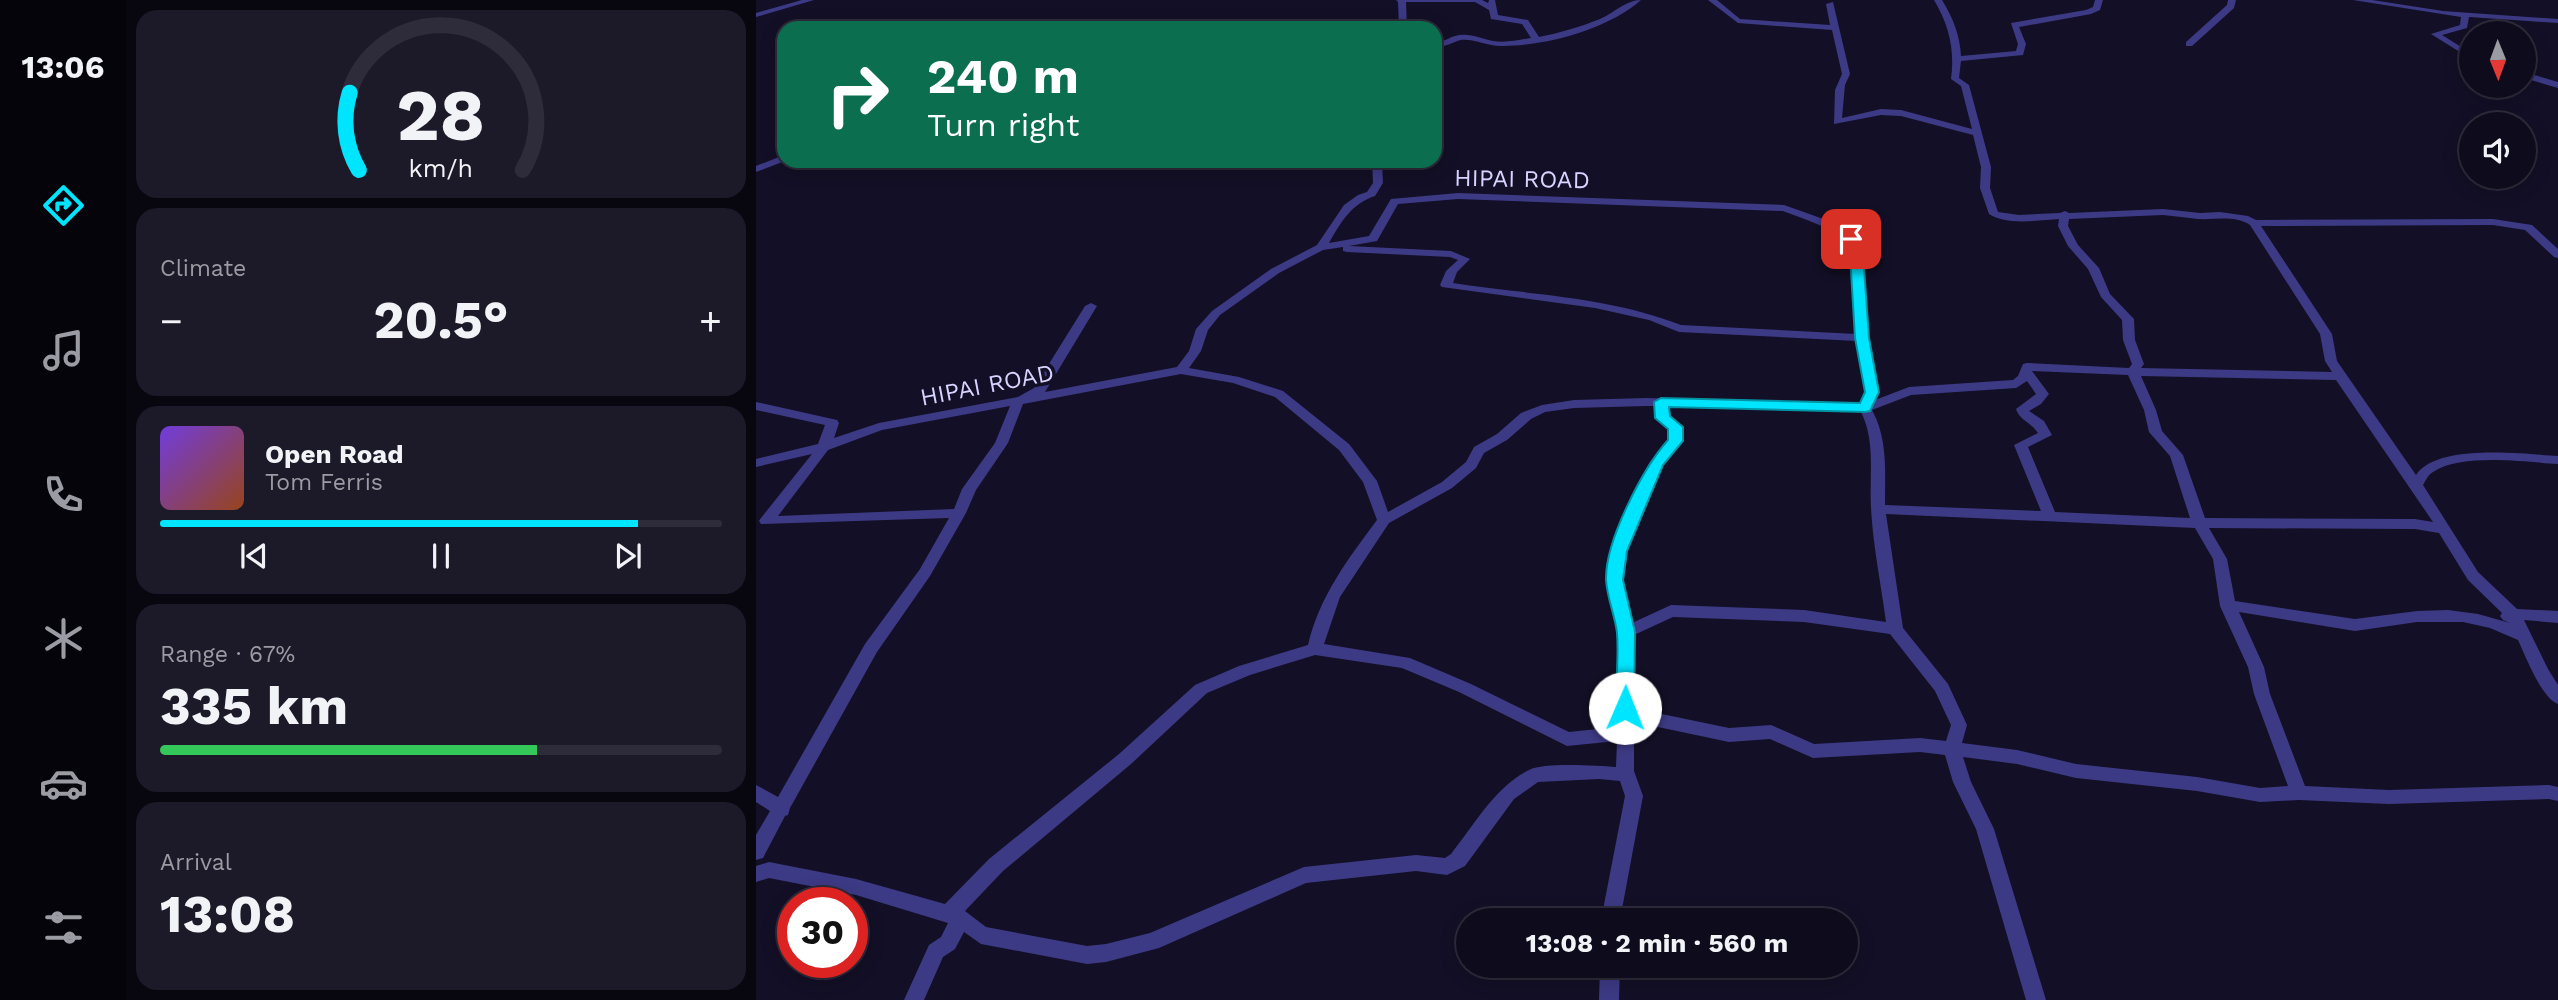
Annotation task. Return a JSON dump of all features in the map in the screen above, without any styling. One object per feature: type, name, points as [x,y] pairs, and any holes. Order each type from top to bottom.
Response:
[{"type":"street","points":[[756,15],[810,0]]},
{"type":"street","points":[[1402,21],[1401,1],[1476,0],[1491,4],[1494,17],[1525,22],[1536,39]]},
{"type":"street","points":[[1442,45],[1456,38],[1478,38],[1483,43],[1496,46],[1536,39],[1610,18],[1637,0]]},
{"type":"street","points":[[1712,0],[1738,22],[1835,28]]},
{"type":"street","points":[[1938,0],[1954,33],[1959,59],[1955,79],[1965,85],[1986,167],[1985,188],[1994,214],[2019,218],[2065,214],[2220,215],[2248,219],[2253,223],[2326,334],[2331,361],[2416,485],[2473,576],[2513,614],[2521,635],[2558,698]]},
{"type":"street","points":[[1959,59],[2020,53],[2022,44],[2014,25],[2088,12],[2097,8],[2099,0]]},
{"type":"street","points":[[2189,44],[2231,6],[2232,0]]},
{"type":"street","points":[[2357,0],[2465,15],[2558,21]]},
{"type":"street","points":[[1830,4],[1846,74],[1840,79],[1838,90],[1842,103],[1837,121],[1881,112],[1901,113],[1977,132]]},
{"type":"street","points":[[2429,10],[2447,8],[2444,5]]},
{"type":"street","points":[[2464,21],[2465,15]]},
{"type":"street","points":[[2459,27],[2435,34],[2459,49]]},
{"type":"street","points":[[2536,79],[2558,85]]},
{"type":"street","points":[[756,169],[777,161]]},
{"type":"street","points":[[1377,168],[1378,183],[1371,194],[1356,197],[1349,204],[1321,247],[1451,254],[1465,259],[1452,271],[1446,285],[1620,309],[1659,319],[1679,328],[1862,338]]},
{"type":"street","name":"HIPAI ROAD","points":[[756,463],[822,447],[879,428],[1181,370],[1195,351],[1202,328],[1216,313],[1275,271],[1321,247],[1373,239],[1395,201],[1458,196],[1784,208],[1825,223],[1851,239],[1857,254],[1862,338],[1872,392],[1865,408],[1874,425],[1878,454],[1878,509],[1895,629]]},
{"type":"street","points":[[2065,214],[2063,226],[2073,246],[2093,268],[2105,295],[2128,319],[2129,341],[2138,363],[2133,372]]},
{"type":"street","points":[[2253,223],[2493,222],[2528,227],[2558,255]]},
{"type":"street","points":[[756,852],[871,648],[925,572],[959,513],[969,489],[1001,443],[1018,402],[1039,391],[1091,306]]},
{"type":"street","points":[[1315,649],[1320,620],[1350,567],[1384,520],[1447,485],[1471,465],[1479,450],[1502,437],[1526,416],[1574,404],[1661,402],[1865,408],[1909,391],[2016,384],[2027,367],[2033,366],[2133,372],[2341,376]]},
{"type":"street","points":[[1181,370],[1235,380],[1279,394],[1344,447],[1370,481],[1384,520]]},
{"type":"street","points":[[2026,372],[2043,394],[2037,401],[2022,409],[2023,413],[2039,424],[2045,435],[2021,445],[2050,516]]},
{"type":"street","points":[[2133,372],[2150,410],[2156,432],[2176,456],[2199,523],[2220,559],[2228,606],[2256,667],[2262,694],[2299,793]]},
{"type":"street","points":[[1613,908],[1634,796],[1625,771],[1626,632],[1615,580],[1618,551],[1656,463],[1676,441],[1676,427],[1662,418],[1661,402]]},
{"type":"street","points":[[756,406],[832,423],[832,430],[822,447],[765,521],[959,513]]},
{"type":"street","points":[[2416,485],[2429,468],[2445,463],[2501,459],[2558,460]]},
{"type":"street","points":[[1878,509],[2199,523],[2415,524],[2444,529]]},
{"type":"street","points":[[2228,606],[2258,607],[2357,625],[2429,614],[2497,621],[2521,635]]},
{"type":"street","points":[[1626,632],[1671,611],[1804,616],[1895,629],[1942,688],[1959,725],[1952,748],[1962,782],[1985,829],[2036,1000]]},
{"type":"street","points":[[2497,621],[2513,614],[2558,617]]},
{"type":"street","points":[[914,1000],[936,951],[947,943],[955,916],[996,865],[1125,759],[1201,688],[1245,670],[1315,649],[1404,662],[1465,688],[1567,739],[1624,733],[1657,720],[1729,736],[1771,732],[1813,751],[1842,752],[1920,745],[1952,748],[2017,757],[2076,771],[2197,784],[2260,795],[2299,793],[2389,797],[2549,792],[2558,794]]},
{"type":"street","points":[[756,874],[769,870],[856,887],[955,916],[981,935],[1087,955],[1130,949],[1304,875],[1416,863],[1447,867],[1458,860],[1508,794],[1535,775],[1599,772],[1617,775],[1625,771]]},
{"type":"street","points":[[756,792],[782,810]]},
{"type":"street","points":[[1609,1000],[1610,978]]},
{"type":"route","points":[[1625,708],[1626,632],[1615,580],[1618,551],[1656,463],[1676,441],[1676,427],[1662,418],[1661,402],[1740,407],[1865,408],[1872,392],[1862,338],[1857,292],[1857,254],[1851,239]]}]
